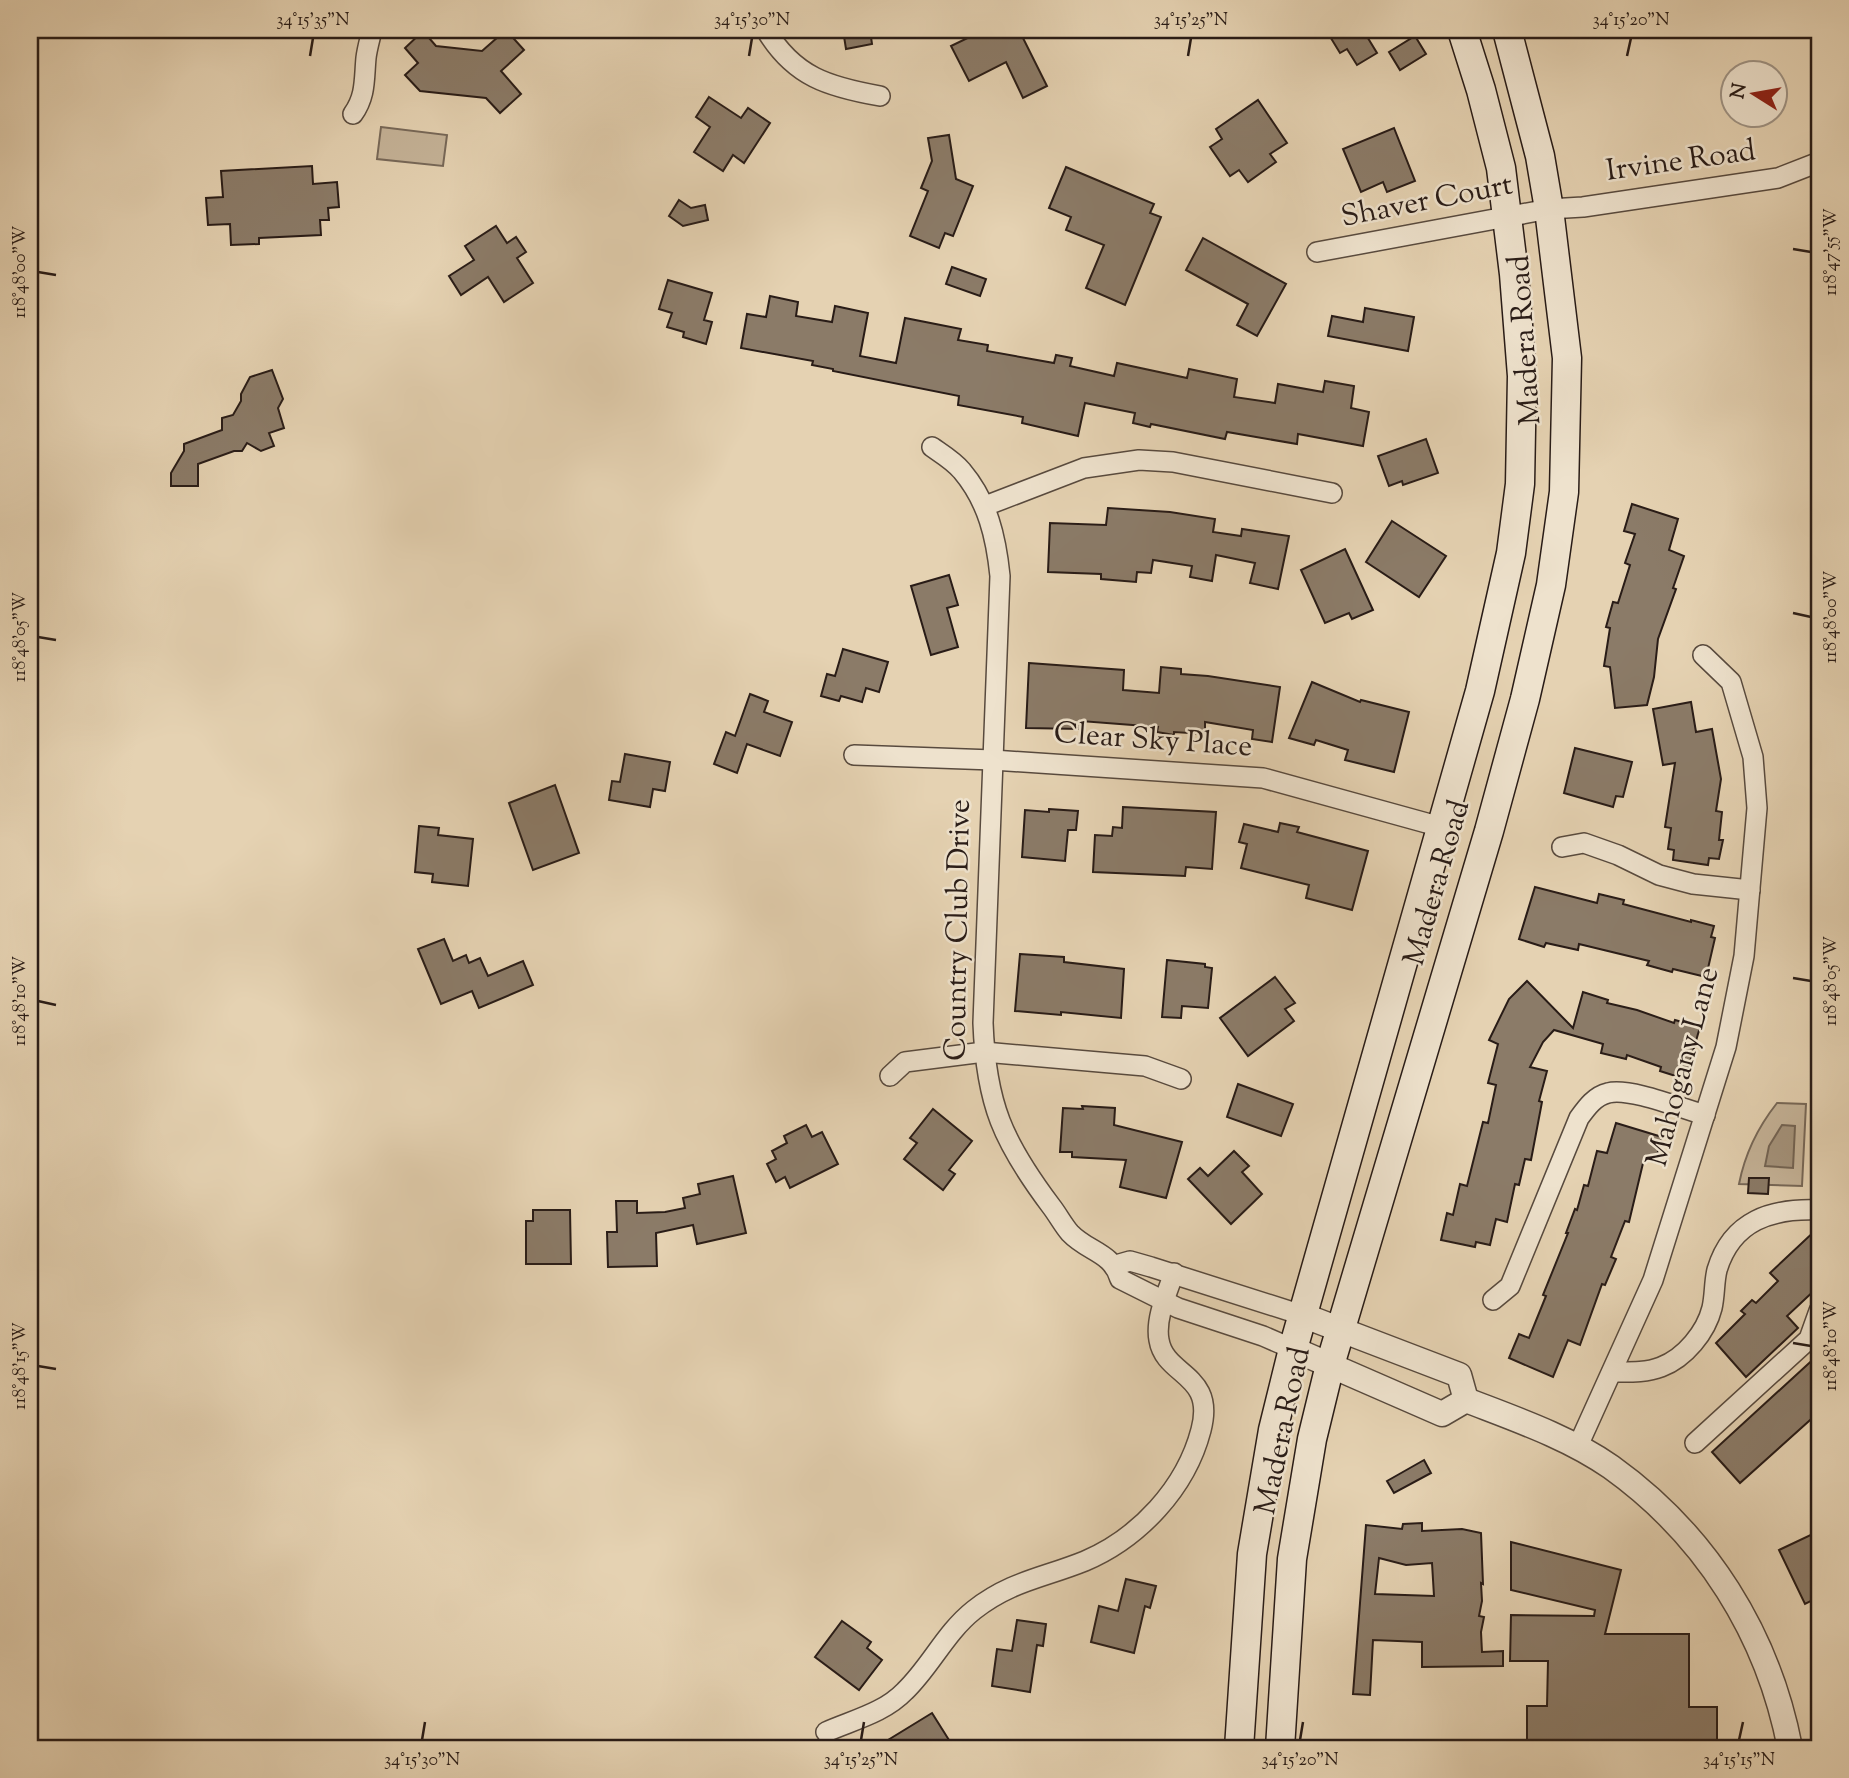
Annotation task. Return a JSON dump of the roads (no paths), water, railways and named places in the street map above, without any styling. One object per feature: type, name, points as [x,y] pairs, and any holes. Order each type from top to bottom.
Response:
[{"type":"main road","name":"Madera Road","points":[[1239,1748],[1252,1554],[1273,1430],[1293,1349],[1496,624],[1511,553],[1520,484],[1522,376],[1501,168],[1462,30]]},
{"type":"main road","name":"Madera Road","points":[[1280,1748],[1292,1559],[1312,1439],[1330,1365],[1489,831],[1525,699],[1551,584],[1564,492],[1567,371],[1549,209],[1537,144],[1507,30]]},
{"type":"street","points":[[353,114],[361,104],[365,91],[367,55],[372,30]]},
{"type":"street","points":[[766,30],[782,54],[808,75],[841,89],[880,96]]},
{"type":"street","name":"Irvine Road","points":[[1549,209],[1583,207],[1778,178],[1819,162]]},
{"type":"street","name":"Shaver Court","points":[[1317,252],[1549,209]]},
{"type":"street","name":"Country Club Drive","points":[[932,447],[961,469],[985,506],[996,544],[1000,576],[983,1023],[989,1088],[999,1120],[1012,1151],[1030,1180],[1071,1234],[1116,1265],[1120,1279],[1165,1301],[1293,1349]]},
{"type":"street","points":[[985,506],[1084,468],[1139,460],[1173,462],[1332,493]]},
{"type":"street","name":"Mahogany Lane","points":[[1577,1448],[1653,1280],[1726,1047],[1744,956],[1757,808],[1753,757],[1731,682],[1703,655]]},
{"type":"street","name":"Clear Sky Place","points":[[854,755],[993,760],[1263,778],[1441,827]]},
{"type":"street","points":[[1562,846],[1584,843],[1618,855],[1659,875],[1693,884],[1750,890]]},
{"type":"street","points":[[890,1076],[905,1062],[984,1052],[1145,1066],[1181,1079]]},
{"type":"street","points":[[1493,1300],[1510,1286],[1579,1118],[1592,1101],[1608,1093],[1625,1091],[1706,1115]]},
{"type":"street","points":[[1612,1372],[1660,1368],[1685,1352],[1707,1321],[1712,1307],[1716,1273],[1722,1257],[1742,1230],[1769,1213],[1797,1209],[1819,1210]]},
{"type":"street","points":[[1116,1265],[1130,1261],[1174,1273],[1341,1329],[1459,1375],[1466,1400]]},
{"type":"street","points":[[825,1732],[875,1713],[891,1703],[906,1690],[950,1633],[972,1611],[996,1595],[1024,1581],[1109,1549],[1136,1530],[1177,1483],[1201,1430],[1203,1412],[1200,1392],[1189,1376],[1170,1362],[1161,1349],[1158,1331],[1174,1273]]},
{"type":"street","points":[[1695,1443],[1814,1337],[1819,1311]]},
{"type":"street","points":[[1293,1349],[1442,1414],[1466,1400]]},
{"type":"street","points":[[1466,1400],[1542,1431],[1609,1466],[1645,1494],[1680,1527],[1716,1572],[1745,1617],[1768,1667],[1783,1714],[1790,1748]]}]
